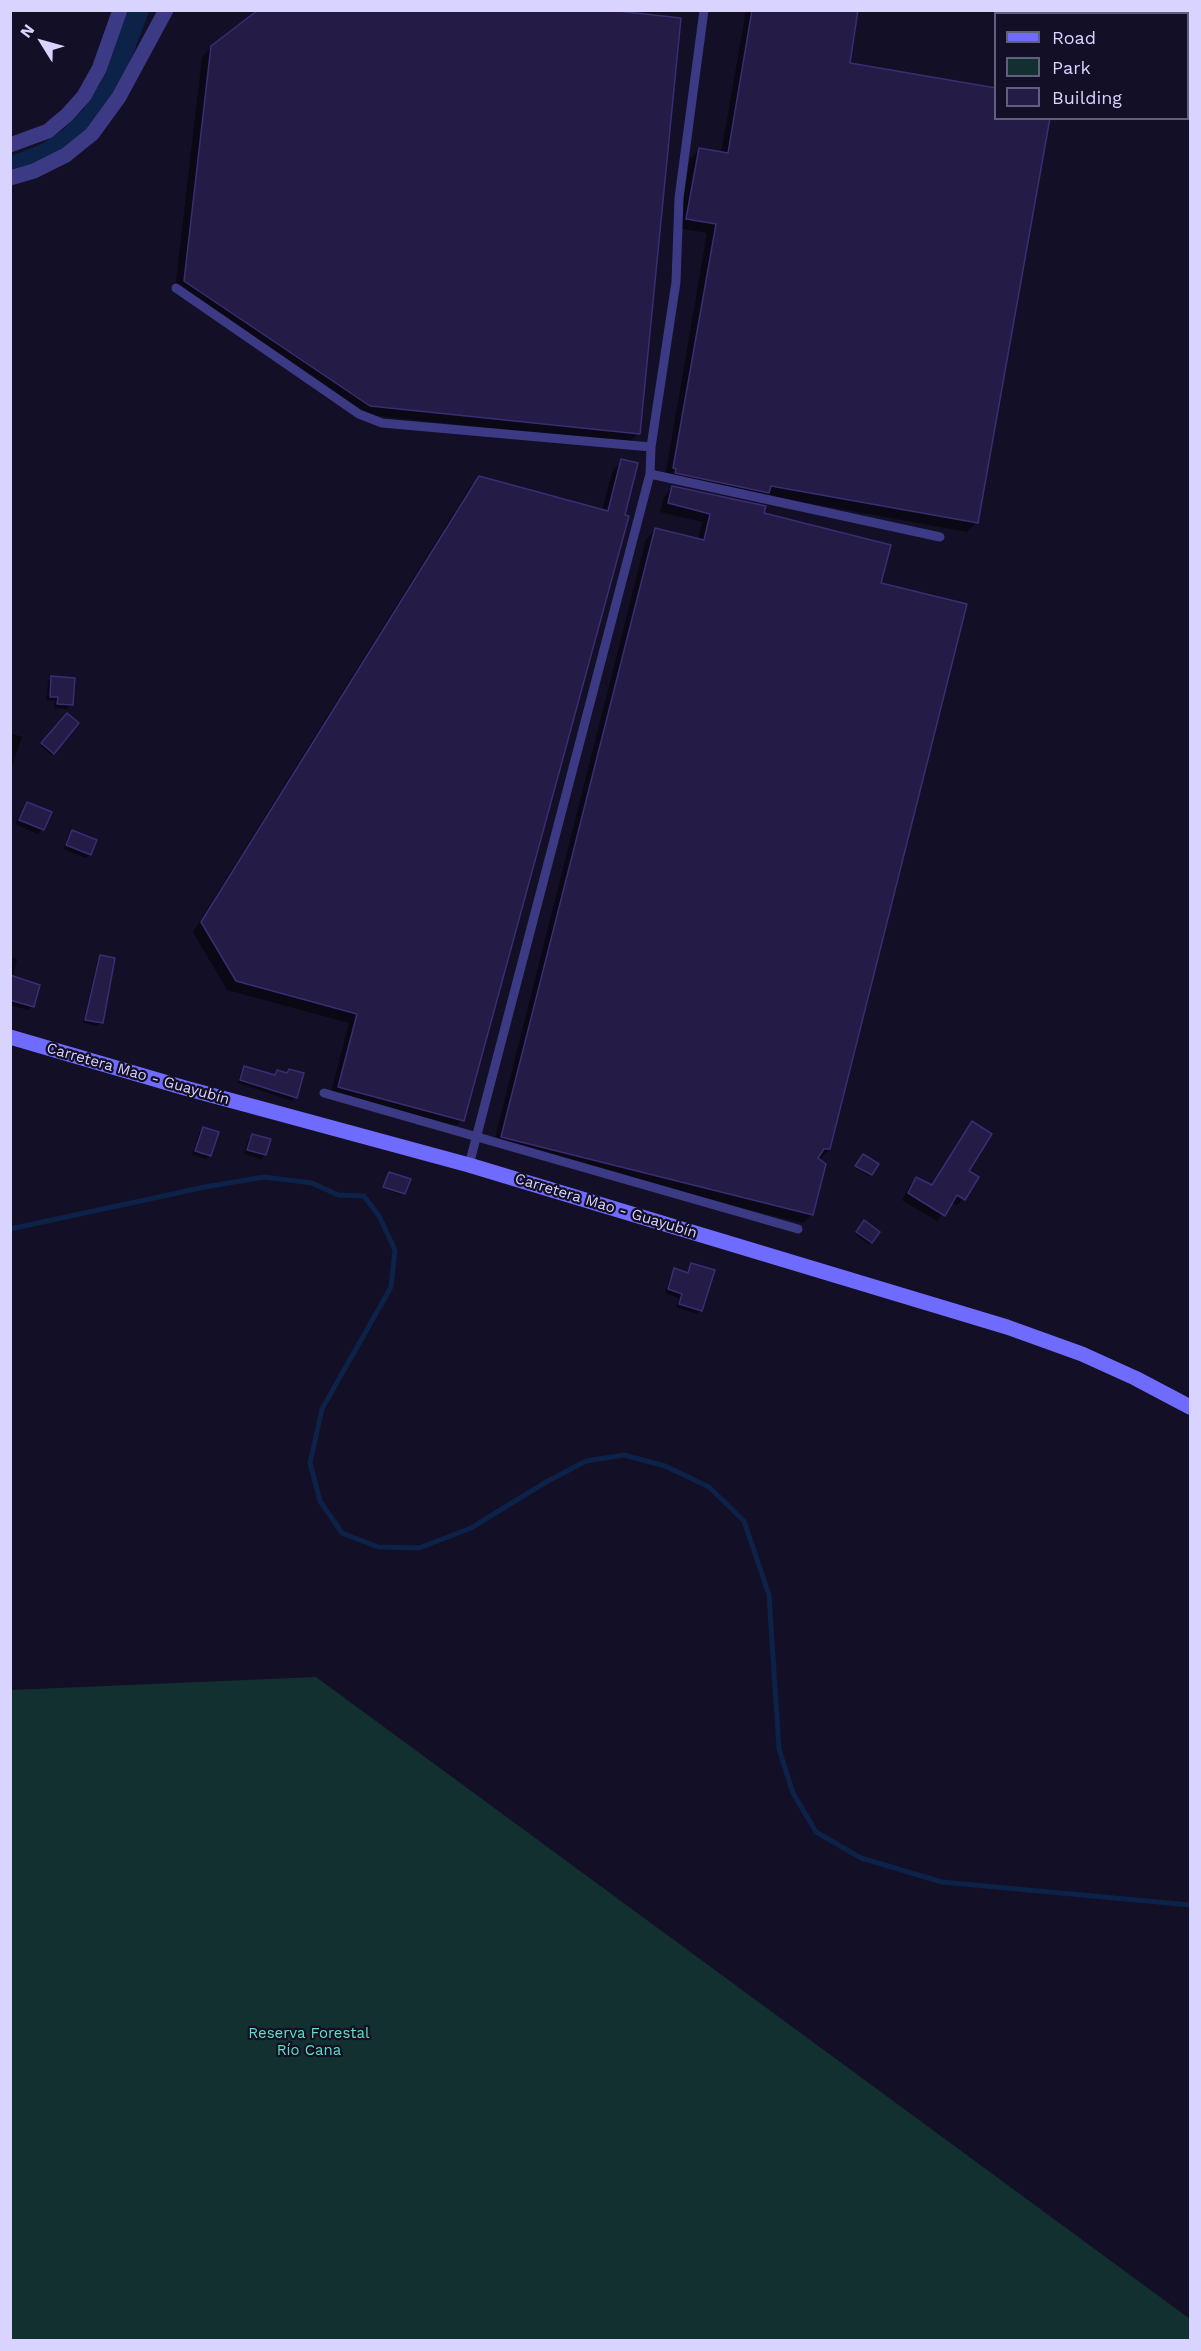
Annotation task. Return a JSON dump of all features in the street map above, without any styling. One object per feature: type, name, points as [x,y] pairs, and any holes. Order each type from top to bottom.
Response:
[{"type":"main road","name":"Carretera Mao - Guayubín","points":[[10,1037],[185,1088],[469,1165],[1007,1327],[1082,1354],[1191,1407]]},
{"type":"street","points":[[10,145],[48,131],[84,96],[99,69],[120,10]]},
{"type":"street","points":[[10,178],[34,171],[66,155],[92,135],[119,97],[166,10]]},
{"type":"lane","points":[[469,1165],[650,474],[651,447],[676,282],[679,198],[704,10]]},
{"type":"lane","points":[[176,288],[359,414],[382,423],[651,447]]},
{"type":"lane","points":[[650,474],[940,537]]},
{"type":"lane","points":[[324,1094],[798,1229]]},
{"type":"green space","name":"Reserva Forestal Río Cana","points":[[316,1677],[1190,2319],[1190,2340],[11,2340],[11,1690]]},
{"type":"building","points":[[258,10],[609,10],[681,18],[640,434],[370,406],[184,281],[211,46]]},
{"type":"building","points":[[752,10],[858,10],[850,63],[994,88],[994,120],[1050,120],[978,523],[771,486],[769,493],[675,473],[676,469],[673,468],[716,224],[686,219],[699,148],[728,153]]},
{"type":"building","points":[[621,459],[638,463],[625,515],[629,516],[464,1121],[338,1087],[357,1014],[236,981],[201,922],[479,476],[608,511]]},
{"type":"building","points":[[672,486],[766,506],[764,513],[891,545],[881,583],[967,604],[830,1149],[824,1149],[818,1158],[826,1164],[813,1215],[501,1137],[655,528],[704,540],[710,514],[668,503]]},
{"type":"building","points":[[51,676],[75,678],[73,705],[57,704],[58,697],[50,697]]},
{"type":"building","points":[[67,713],[79,723],[54,754],[41,743]]},
{"type":"building","points":[[27,802],[52,812],[44,830],[19,820]]},
{"type":"building","points":[[72,830],[97,840],[91,855],[66,845]]},
{"type":"building","points":[[100,955],[115,958],[103,1023],[85,1020]]},
{"type":"building","points":[[10,975],[40,985],[34,1007],[10,1000]]},
{"type":"building","points":[[244,1066],[275,1075],[277,1070],[287,1073],[289,1069],[304,1073],[297,1098],[240,1080]]},
{"type":"building","points":[[972,1121],[992,1134],[969,1171],[979,1177],[965,1200],[957,1195],[945,1216],[908,1193],[916,1177],[932,1185]]},
{"type":"building","points":[[203,1127],[219,1132],[211,1156],[195,1151]]},
{"type":"building","points":[[252,1134],[271,1139],[266,1155],[247,1150]]},
{"type":"building","points":[[863,1154],[879,1164],[872,1175],[855,1166]]},
{"type":"building","points":[[389,1172],[411,1179],[405,1194],[383,1187]]},
{"type":"building","points":[[864,1220],[880,1232],[872,1243],[856,1232]]},
{"type":"building","points":[[691,1263],[715,1270],[702,1311],[679,1304],[682,1294],[668,1289],[674,1268],[688,1273]]},
{"type":"waterway","points":[[10,167],[46,153],[70,137],[91,116],[109,89],[139,10]]},
{"type":"waterway","points":[[1178,10],[1182,12]]},
{"type":"waterway","points":[[10,1229],[205,1187],[264,1177],[312,1183],[338,1195],[364,1196],[379,1216],[395,1250],[391,1287],[322,1409],[310,1463],[320,1501],[342,1533],[378,1547],[419,1548],[471,1528],[546,1482],[586,1461],[624,1455],[665,1466],[709,1487],[744,1521],[769,1595],[779,1749],[793,1793],[816,1832],[861,1858],[942,1882],[1190,1905]]}]
